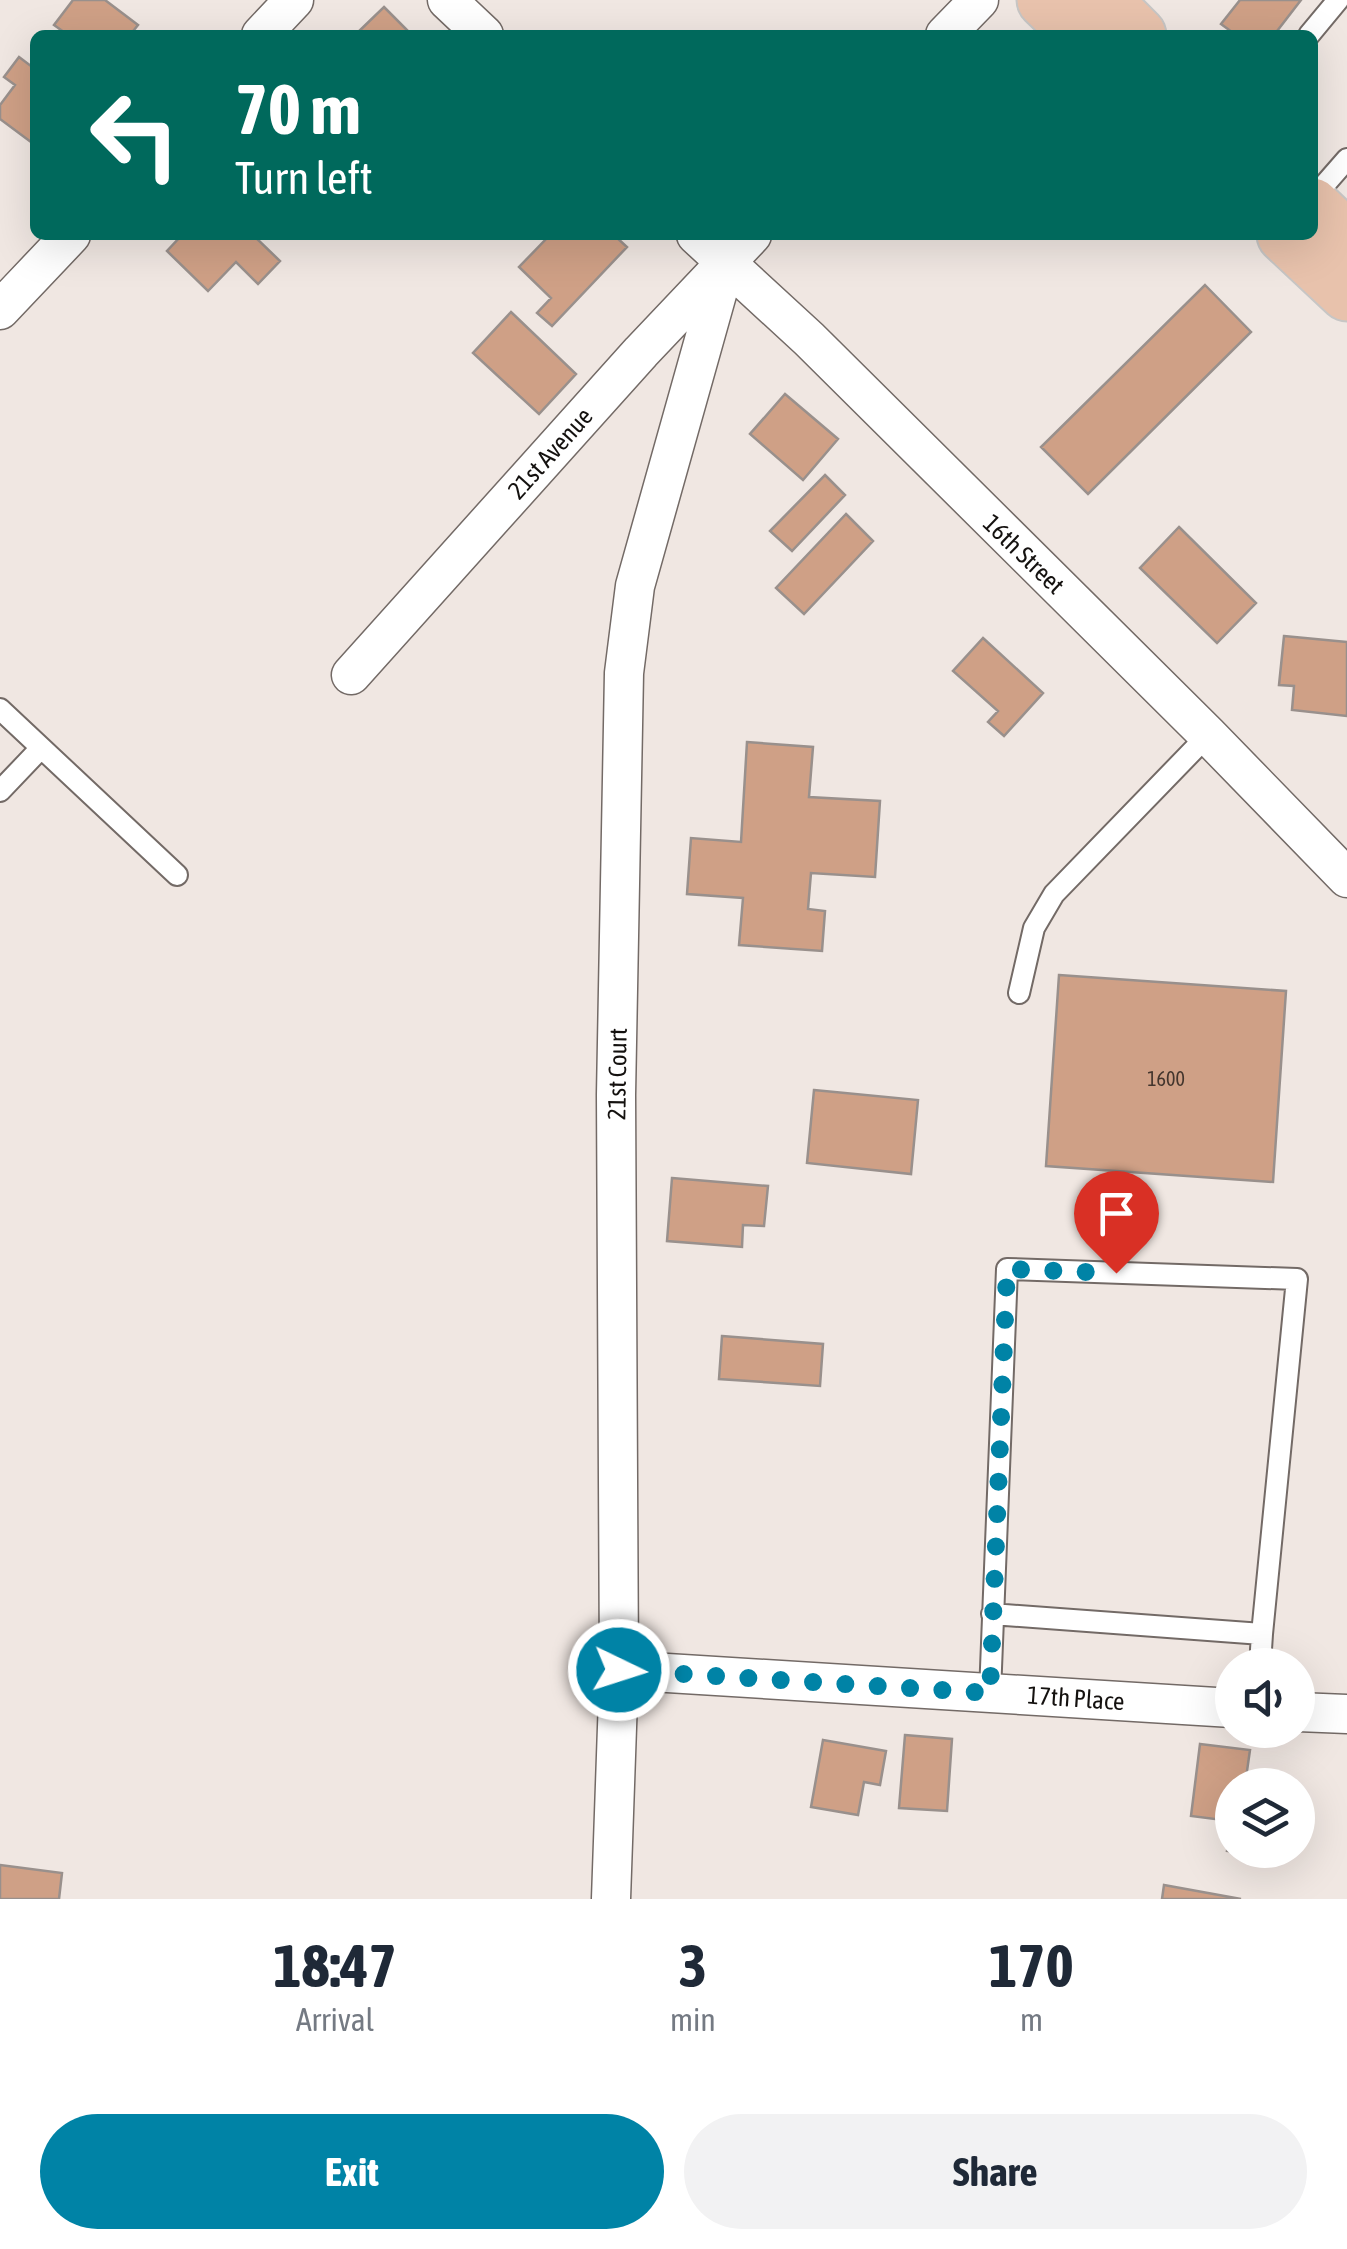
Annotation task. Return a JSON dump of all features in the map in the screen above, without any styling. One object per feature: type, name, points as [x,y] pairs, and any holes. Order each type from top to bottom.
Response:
[{"type":"main road","points":[[1045,0],[1076,30]]},
{"type":"main road","points":[[1103,0],[1133,30]]},
{"type":"main road","points":[[1318,208],[1347,239]]},
{"type":"main road","points":[[1290,240],[1347,293]]},
{"type":"street","points":[[266,30],[294,0]]},
{"type":"street","points":[[447,0],[479,30]]},
{"type":"street","points":[[951,30],[979,0]]},
{"type":"street","points":[[0,310],[66,240]]},
{"type":"street","name":"16th Street","points":[[702,240],[808,339],[1347,878]]},
{"type":"street","name":"21st Avenue","points":[[351,675],[640,352],[747,240]]},
{"type":"street","name":"21st Court","points":[[612,1899],[619,1670],[616,1095],[624,673],[634,586],[726,262]]},
{"type":"street","name":"17th Place","points":[[619,1670],[1215,1707]]},
{"type":"street","points":[[1315,1713],[1347,1714]]},
{"type":"lane","points":[[1313,30],[1338,0]]},
{"type":"lane","points":[[1318,195],[1347,159]]},
{"type":"lane","points":[[0,709],[177,875]]},
{"type":"lane","points":[[1019,994],[1034,928],[1054,894],[1208,735]]},
{"type":"lane","points":[[0,791],[41,748]]},
{"type":"lane","points":[[990,1693],[1007,1269],[1298,1279],[1261,1648]]},
{"type":"lane","points":[[992,1614],[1262,1634]]},
{"type":"building","points":[[73,0],[105,0],[138,25],[134,30],[61,30],[54,25]]},
{"type":"building","points":[[1240,0],[1301,0],[1278,30],[1229,30],[1221,24]]},
{"type":"building","points":[[384,7],[407,30],[360,30]]},
{"type":"building","points":[[19,57],[30,65],[30,141],[0,119],[0,105],[15,85],[4,77]]},
{"type":"building","points":[[177,240],[258,240],[280,261],[258,284],[236,262],[208,291],[167,251]]},
{"type":"building","points":[[545,240],[619,240],[627,247],[552,326],[537,313],[551,298],[519,267]]},
{"type":"building","points":[[1205,285],[1251,332],[1088,494],[1041,447]]},
{"type":"building","points":[[511,312],[576,374],[539,414],[473,353]]},
{"type":"building","points":[[785,394],[838,439],[803,480],[750,434]]},
{"type":"building","points":[[825,475],[845,495],[792,551],[770,531]]},
{"type":"building","points":[[846,514],[873,541],[804,614],[776,588]]},
{"type":"building","points":[[1179,527],[1256,603],[1217,643],[1140,568]]},
{"type":"building","points":[[1284,636],[1347,642],[1347,716],[1292,710],[1294,686],[1279,685]]},
{"type":"building","points":[[983,638],[1043,693],[1004,736],[988,722],[998,711],[953,671]]},
{"type":"building","points":[[747,742],[813,747],[809,797],[880,801],[875,877],[811,873],[808,909],[825,911],[822,951],[739,945],[743,898],[687,894],[691,838],[741,842]]},
{"type":"building","points":[[1059,975],[1286,991],[1273,1182],[1046,1166]]},
{"type":"building","points":[[814,1090],[918,1100],[911,1174],[807,1163]]},
{"type":"building","points":[[672,1178],[768,1186],[764,1226],[743,1225],[742,1247],[667,1241]]},
{"type":"building","points":[[722,1336],[823,1344],[820,1386],[719,1379]]},
{"type":"building","points":[[905,1735],[952,1739],[947,1811],[899,1808]]},
{"type":"building","points":[[823,1740],[886,1751],[880,1785],[864,1782],[858,1815],[811,1807]]},
{"type":"building","points":[[1200,1744],[1250,1750],[1247,1768],[1215,1768],[1215,1819],[1191,1816]]},
{"type":"building","points":[[0,1865],[62,1873],[59,1899],[0,1899]]},
{"type":"building","points":[[1164,1885],[1241,1899],[1162,1899]]},
{"type":"route","points":[[619,1670],[990,1693],[1007,1269],[1116,1273]]}]
